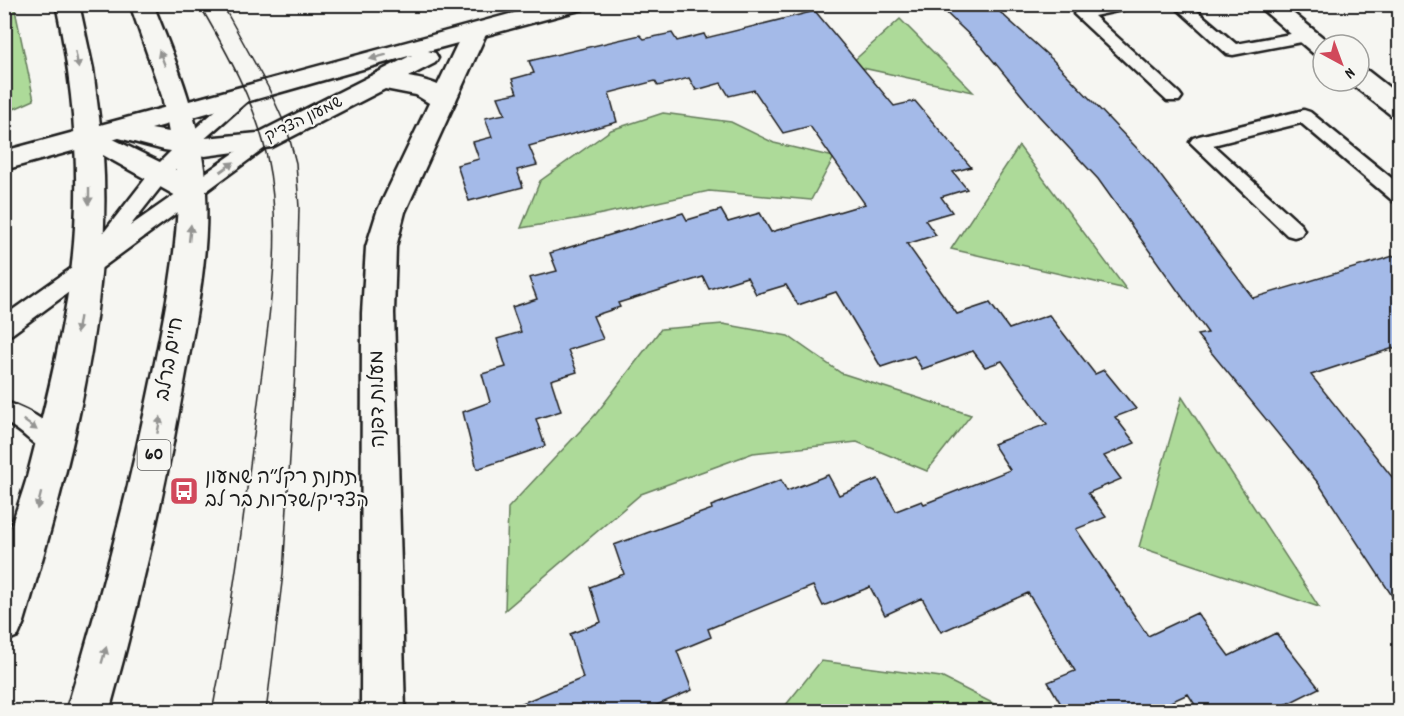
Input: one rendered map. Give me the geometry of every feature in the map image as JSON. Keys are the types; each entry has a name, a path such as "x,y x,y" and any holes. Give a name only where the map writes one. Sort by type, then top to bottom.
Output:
{"main road":[{"path":"4,622 29,540 53,444 75,343 87,268 87,126 67,4"},
{"name":"חיים ברלב","path":"87,711 131,555 150,472 191,228 192,192 179,112 169,75 141,4"},
{"name":"שמעון הצדיק","path":"4,161 87,126 119,129 186,146 221,146 262,141 476,32 527,10 574,4"},
{"path":"1267,4 1311,39"},
{"name":"שמעון הצדיק","path":"119,129 476,32"},
{"name":"מעלות דפנה","path":"383,711 378,313 381,247 391,212 476,32"},
{"path":"383,81 423,88 443,100"},
{"path":"1371,86 1400,108"},
{"path":"87,126 192,192"}],"lane":[{"path":"1130,4 1083,14 1173,97"},
{"path":"1179,4 1233,50 1311,42"},
{"path":"87,268 160,174 186,146 246,93"},
{"path":"1294,230 1199,142 1304,117 1400,196"},
{"path":"4,328 262,141"},
{"path":"4,411 22,419 53,444"}],"green space":[{"path":"4,5 14,5 34,100 14,109 5,93"},
{"path":"900,19 973,92 849,65"},
{"path":"663,113 731,122 774,143 834,157 811,200 709,191 588,217 521,228 540,181 611,130"},
{"path":"1019,146 1126,289 951,249"},
{"path":"723,324 788,336 841,373 971,415 927,471 857,442 753,453 641,494 505,610 508,508 596,414 661,329"},
{"path":"1182,397 1319,607 1139,547"},
{"path":"821,661 941,677 1008,711 781,711"}],"building":[{"path":"937,4 991,4 1052,59 1151,163 1253,298 1400,254 1400,346 1311,375 1400,487 1400,608 1319,484 1197,335 1208,333 1098,179 1039,116 981,46"},
{"path":"815,11 894,106 915,101 971,167 953,172 967,189 941,197 952,212 925,220 936,235 907,244 957,314 990,303 1009,329 1049,315 1095,374 1104,370 1136,409 1115,417 1135,443 1104,456 1121,479 1088,493 1106,517 1076,529 1148,636 1197,613 1229,656 1276,633 1319,688 1273,711 1199,711 1188,694 1151,711 1065,711 1048,682 1075,671 1028,593 941,632 922,598 885,615 870,587 823,606 813,586 708,629 711,637 677,651 692,690 643,711 503,711 583,678 570,634 601,622 590,587 624,574 614,545 712,509 711,506 781,480 787,491 828,475 839,495 878,479 896,511 922,501 924,504 1010,470 993,444 1047,424 1002,361 985,367 973,351 922,369 914,356 881,367 836,292 798,305 786,285 756,294 747,277 709,289 703,277 618,303 620,307 593,316 603,339 568,350 577,372 551,380 561,411 536,419 545,446 477,469 463,412 490,402 482,374 506,367 497,339 521,332 512,307 537,299 529,278 557,271 550,253 683,213 687,220 721,210 728,222 760,213 771,232 865,204 810,126 783,133 754,90 729,96 721,83 696,90 689,78 658,86 655,81 609,93 617,122 529,146 537,165 517,170 523,187 469,201 457,165 479,159 473,142 492,137 485,118 505,114 498,97 517,93 512,79 534,73 529,61 640,35 644,39 672,33 677,41 704,34 706,38"}],"tram line":[{"path":"199,4 230,59 248,97 262,137 272,189 274,220 272,284 265,348 237,562 212,712"},
{"path":"222,4 268,87 287,129 296,163 299,208 295,374 283,574 266,712"}],"place":[{"name":"תחנת רקל״ה שמעון הצדיק/שדרות בר לב","path":"184,491"}]}
